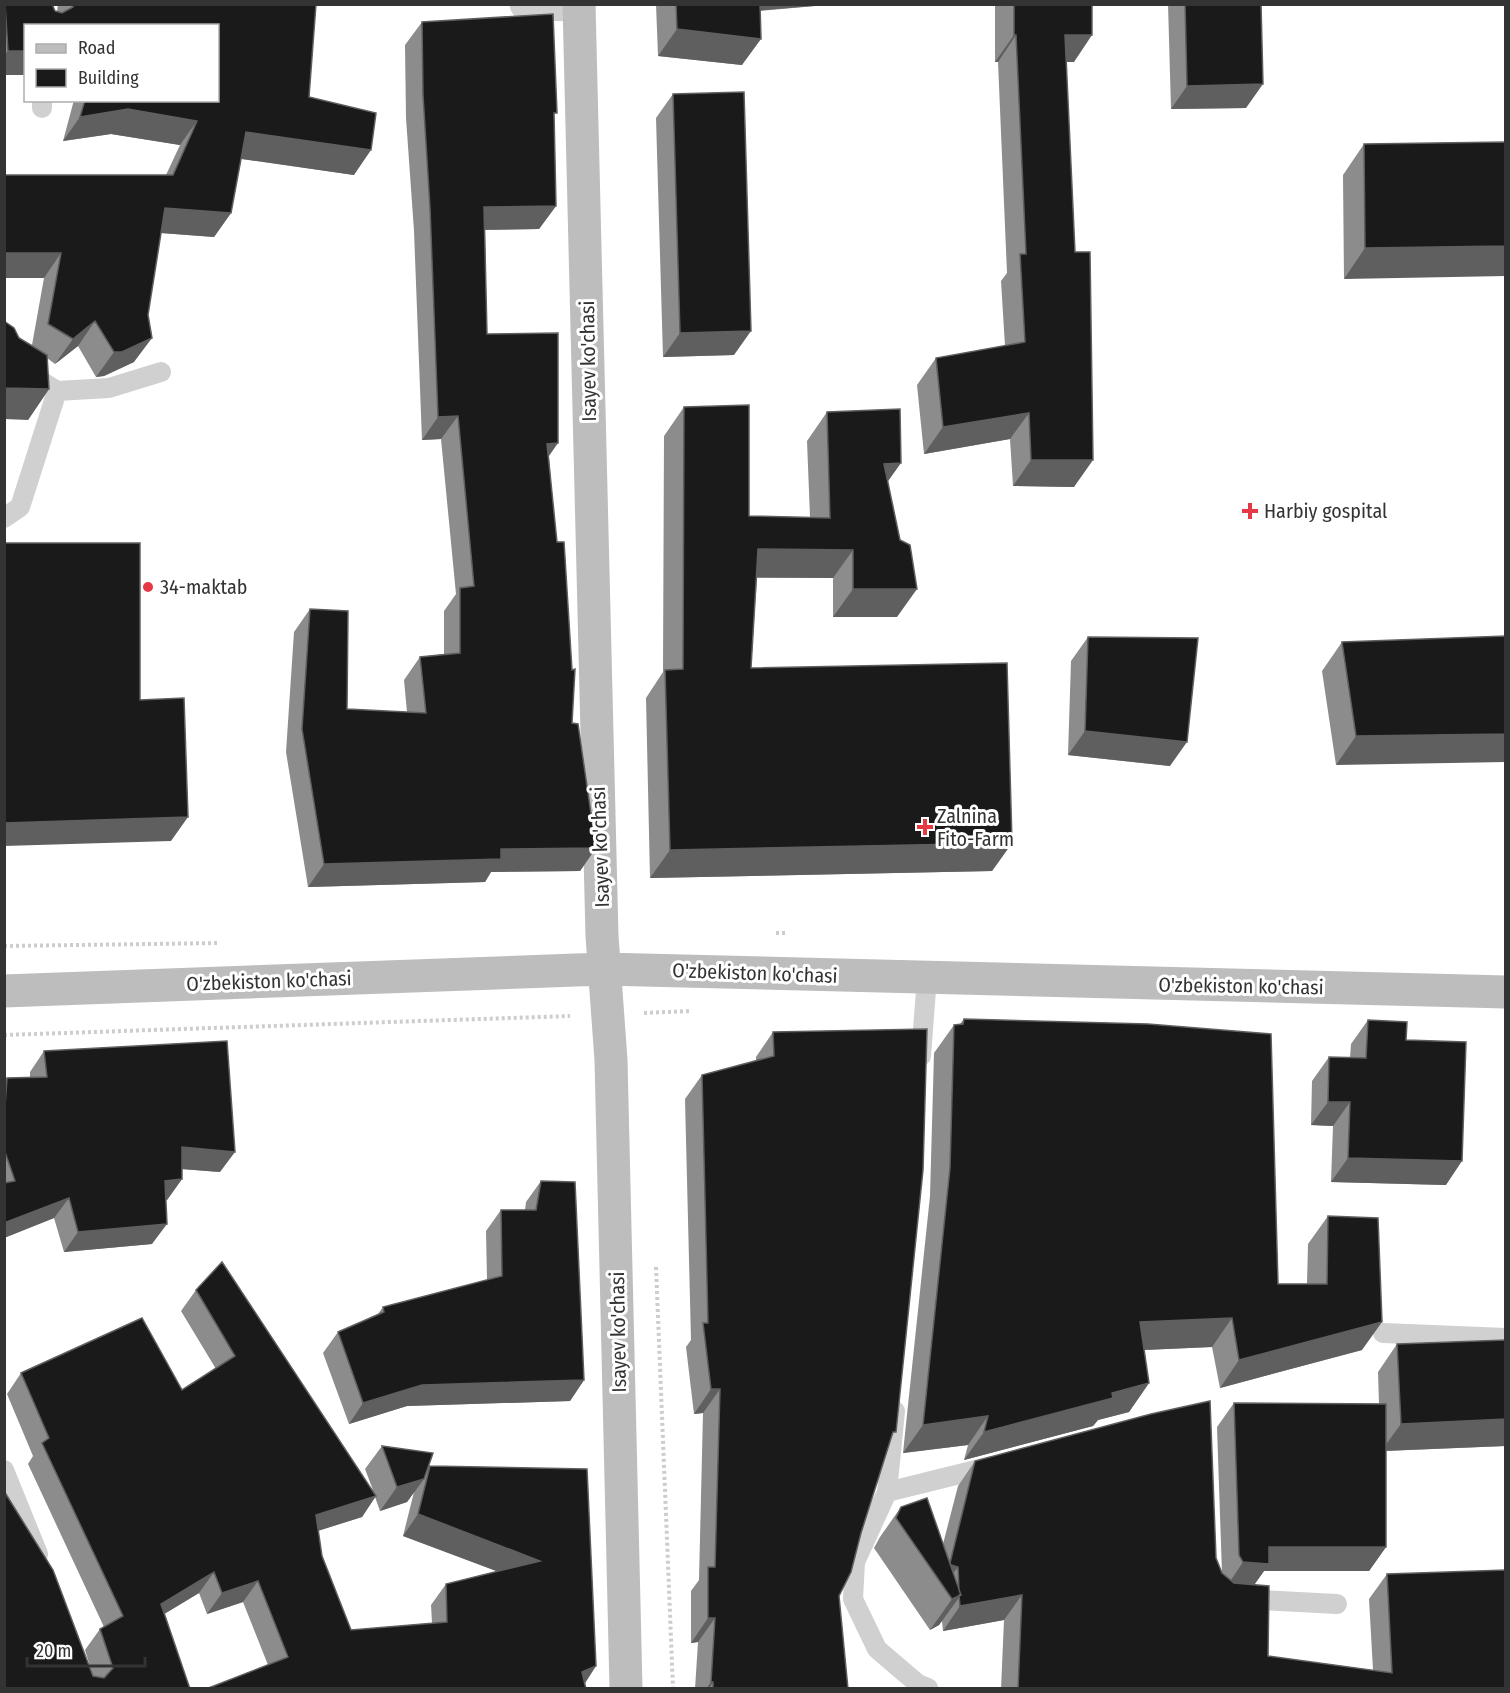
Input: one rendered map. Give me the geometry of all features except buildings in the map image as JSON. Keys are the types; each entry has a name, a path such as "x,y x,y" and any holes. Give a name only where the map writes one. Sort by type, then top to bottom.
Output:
{"main road":[{"name":"Isayev ko'chasi","path":"579,5 603,969 609,1015 626,1689"},
{"name":"O'zbekiston ko'chasi","path":"4,991 603,969 1506,992"}],"street":[{"path":"526,4 579,5"}],"lane":[{"path":"4,358 57,391 109,388 161,372"},
{"path":"4,518 20,507 57,391"},
{"path":"921,1076 927,977"},
{"path":"1383,1333 1506,1338"},
{"path":"897,1397 887,1492 855,1562 853,1599 877,1649 918,1684 928,1689"},
{"path":"887,1492 1011,1461"},
{"path":"4,1470 43,1568"},
{"path":"1223,1598 1337,1604"}],"path":[{"path":"643,970 645,1025"},
{"path":"4,1035 702,1011"},
{"path":"656,1263 673,1689"}],"place":[{"name":"Harbiy gospital","path":"1250,511"},
{"name":"34-maktab","path":"148,587"},
{"name":"Zalnina Fito-Farm","path":"925,827"}]}
